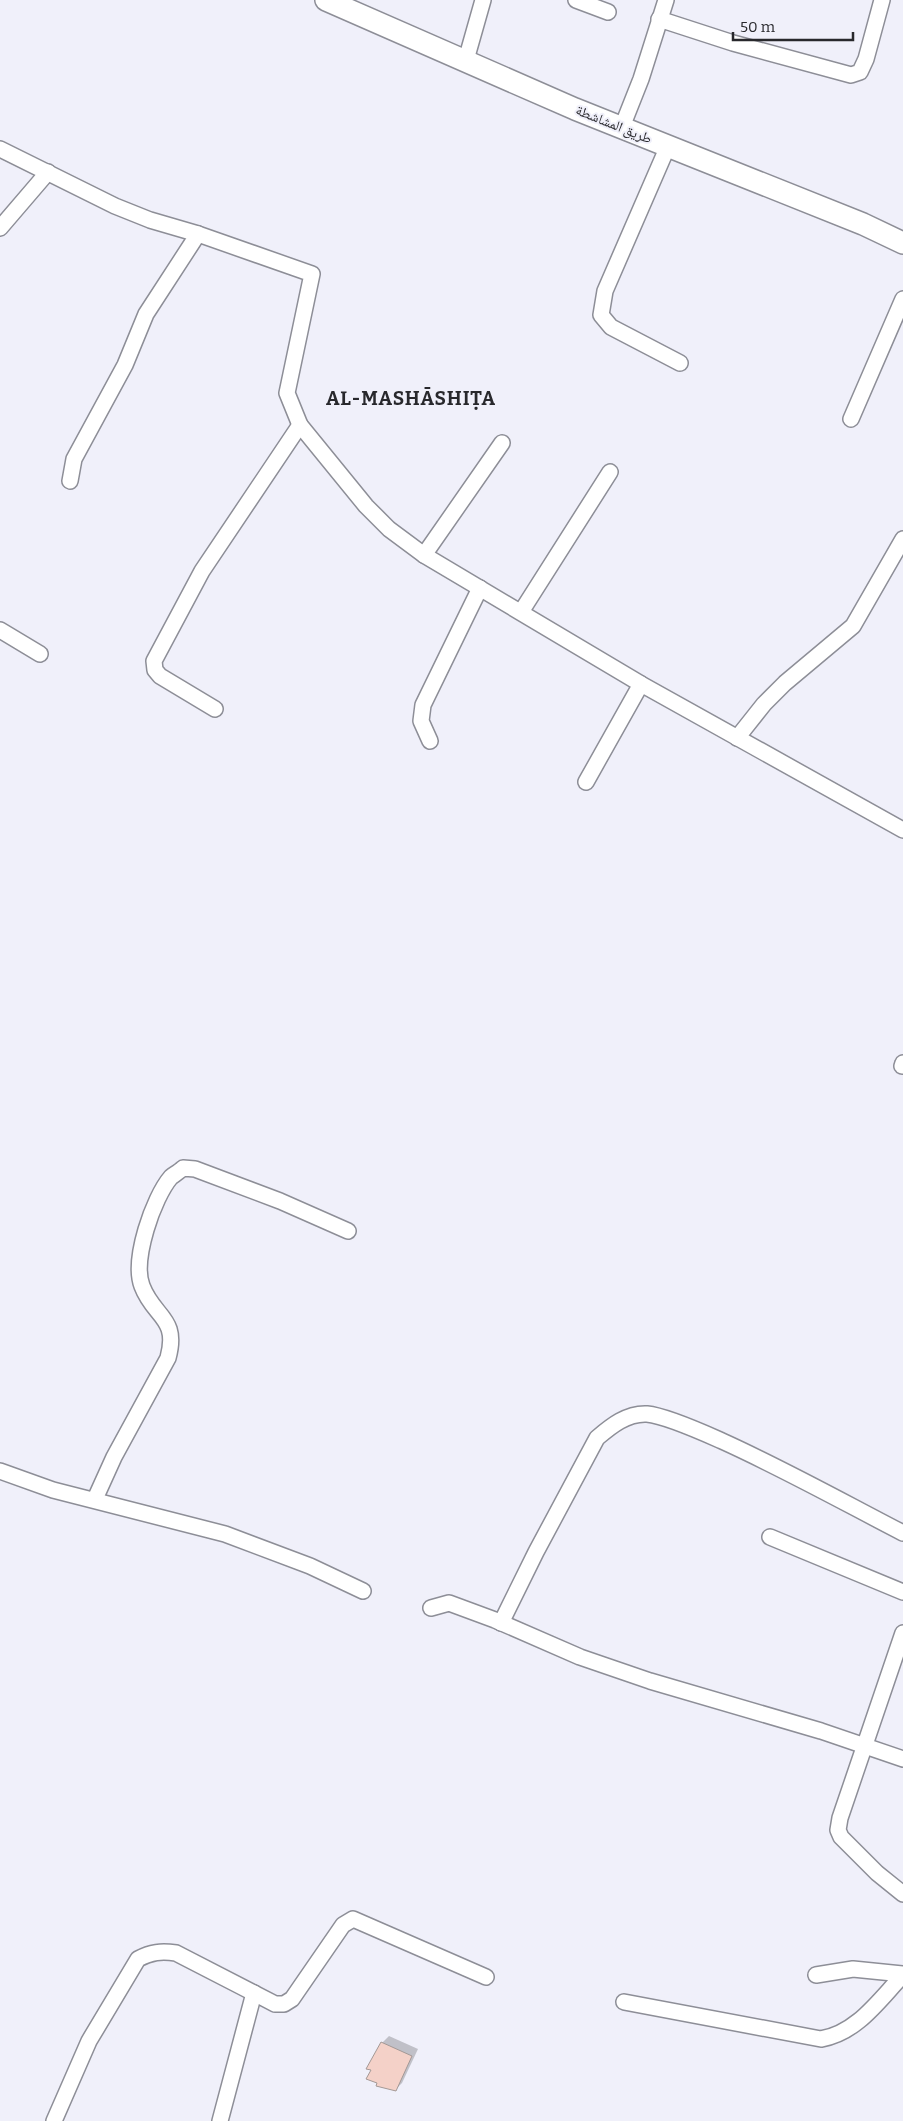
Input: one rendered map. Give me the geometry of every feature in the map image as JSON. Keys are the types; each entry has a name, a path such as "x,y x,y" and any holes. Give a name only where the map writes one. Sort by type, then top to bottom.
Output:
{"main road":[{"name":"طريق المشاشطة","path":"326,0 622,128 863,224 903,244"}],"street":[{"path":"466,60 484,0"},
{"path":"576,0 608,12"},
{"path":"622,128 641,79 666,0"},
{"path":"659,19 733,43 850,76 860,72 866,59 882,0"},
{"path":"668,146 604,291 601,315 611,327 680,363"},
{"path":"0,149 124,210 312,274 287,393 300,426 366,506 389,530 424,555 641,684 903,830"},
{"path":"0,228 48,172"},
{"path":"70,481 74,459 125,365 146,314 198,234"},
{"path":"852,419 903,299"},
{"path":"215,709 160,676 155,670 154,662 202,571 300,426"},
{"path":"424,555 502,443"},
{"path":"521,612 610,472"},
{"path":"738,738 764,704 784,683 853,626 903,539"},
{"path":"430,741 421,721 423,705 480,588"},
{"path":"0,630 40,654"},
{"path":"586,782 641,684"},
{"path":"95,1499 114,1457 168,1358 171,1347 171,1334 166,1322 141,1286 139,1263 150,1219 171,1178 183,1168 195,1169 280,1201 348,1231"},
{"path":"502,1623 536,1552 597,1438 609,1427 630,1416 648,1414 699,1431 777,1466 903,1534"},
{"path":"0,1471 52,1490 95,1499 225,1534 310,1566 363,1591"},
{"path":"770,1536 903,1592"},
{"path":"430,1608 449,1603 502,1623 580,1657 641,1678 863,1745 903,1759"},
{"path":"903,1633 863,1745 838,1830 840,1837 877,1874 903,1894"},
{"path":"54,2121 89,2041 138,1959 148,1954 160,1951 176,1953 276,2004 284,2004 292,1999 343,1925 353,1919 486,1977"},
{"path":"816,1975 853,1969 903,1975"},
{"path":"624,2002 821,2039 837,2037 854,2026 903,1975"},
{"path":"220,2121 254,1993"}],"building":[{"path":"381,2042 412,2056 396,2091 376,2086 377,2083 366,2079 371,2070 366,2069"}],"district":[{"name":"AL-MASHĀSHIṬA","path":"411,398"}]}
